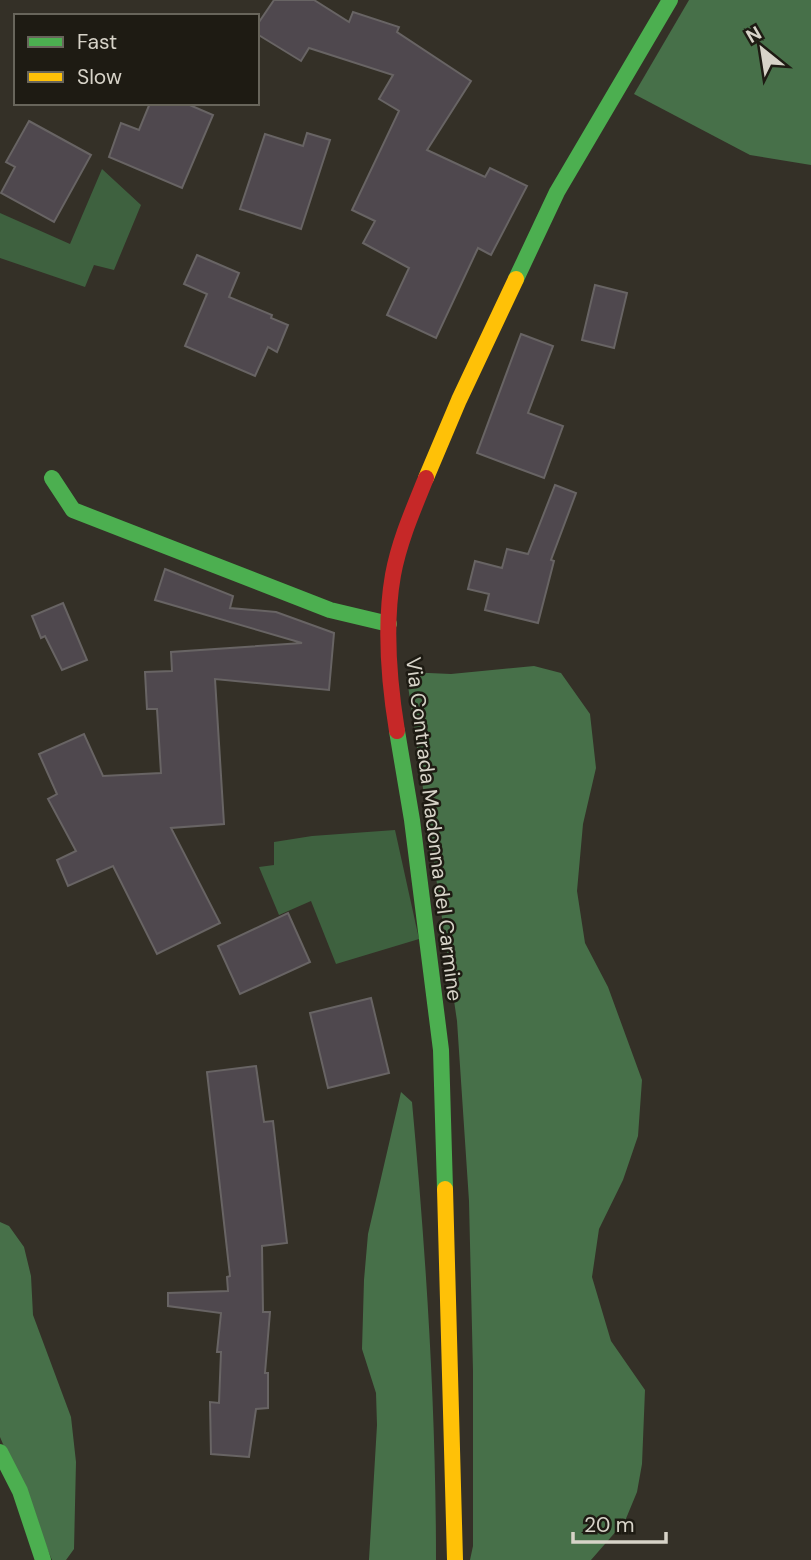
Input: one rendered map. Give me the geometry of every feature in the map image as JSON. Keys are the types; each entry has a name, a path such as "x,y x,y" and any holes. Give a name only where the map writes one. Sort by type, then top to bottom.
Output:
{"street":[{"name":"Via Contrada Madonna del Carmine","path":"455,1560 441,1050 426,922 392,698 389,624 393,576 407,524 459,400 557,192 670,0"},
{"path":"52,478 73,510 330,610 389,624"},
{"path":"0,1452 9,1466 30,1515 43,1560"}],"green space":[{"path":"689,0 811,0 811,165 750,155 634,94"},
{"path":"102,169 141,205 114,270 94,265 85,287 0,258 0,213 70,244"},
{"path":"534,666 561,673 590,714 596,768 583,824 577,891 585,943 608,987 642,1080 638,1136 623,1180 599,1229 592,1277 611,1341 645,1390 642,1464 637,1492 625,1521 591,1560 470,1560 473,1546 473,1371 469,1201 457,1021 406,672 451,674"},
{"path":"395,830 419,939 336,964 311,901 279,915 259,867 274,865 274,842 312,836"},
{"path":"401,1092 412,1102 422,1216 432,1388 436,1560 369,1560 377,1425 376,1393 362,1349 364,1280 368,1234"},
{"path":"0,1222 9,1226 24,1247 31,1276 33,1315 71,1417 76,1462 74,1549 66,1560 52,1560 0,1437"}],"building":[{"path":"274,0 314,0 349,22 353,12 399,27 397,32 471,81 427,150 485,177 490,168 527,186 491,255 478,248 436,338 387,315 409,268 363,243 375,221 352,210 399,111 379,99 393,75 309,48 301,61 259,35 259,22"},
{"path":"149,105 190,105 213,115 182,188 109,157 121,123 139,130"},
{"path":"29,121 91,155 54,222 1,193 15,167 6,162"},
{"path":"307,133 330,140 301,229 240,209 265,134 303,146"},
{"path":"197,255 239,273 229,297 272,315 271,318 288,325 277,352 268,347 255,376 185,346 207,294 184,284"},
{"path":"595,285 627,293 614,348 582,340"},
{"path":"521,334 553,346 528,413 563,426 544,478 477,453"},
{"path":"555,485 576,493 551,560 554,561 538,623 485,610 489,594 468,589 475,561 502,568 507,549 528,554"},
{"path":"165,569 233,596 230,608 276,612 334,633 329,690 215,679 224,824 171,828 220,923 157,954 113,866 68,886 57,860 76,851 48,799 57,794 39,754 84,734 103,776 161,773 157,709 147,709 145,672 172,671 171,652 302,643 155,600"},
{"path":"63,603 87,660 62,670 45,636 41,638 32,616"},
{"path":"288,913 310,962 240,994 218,946"},
{"path":"371,998 389,1073 328,1088 310,1013"},
{"path":"256,1066 264,1122 273,1121 287,1243 262,1246 263,1312 270,1312 265,1373 268,1373 268,1408 256,1409 249,1457 211,1454 210,1402 219,1403 221,1352 217,1352 221,1313 168,1306 168,1293 228,1291 227,1277 230,1276 207,1072"}],"traffic: fast":[{"path":"516,279 557,192 670,0"},
{"path":"52,478 73,510 330,610 389,624"},
{"path":"397,731 412,820 441,1050 445,1189"},
{"path":"0,1452 20,1491 43,1560"}],"traffic: slow":[{"path":"426,478 516,279"},
{"path":"445,1189 455,1560"}],"traffic: jam":[{"path":"397,731 389,654 390,594 399,550 426,478"}]}
